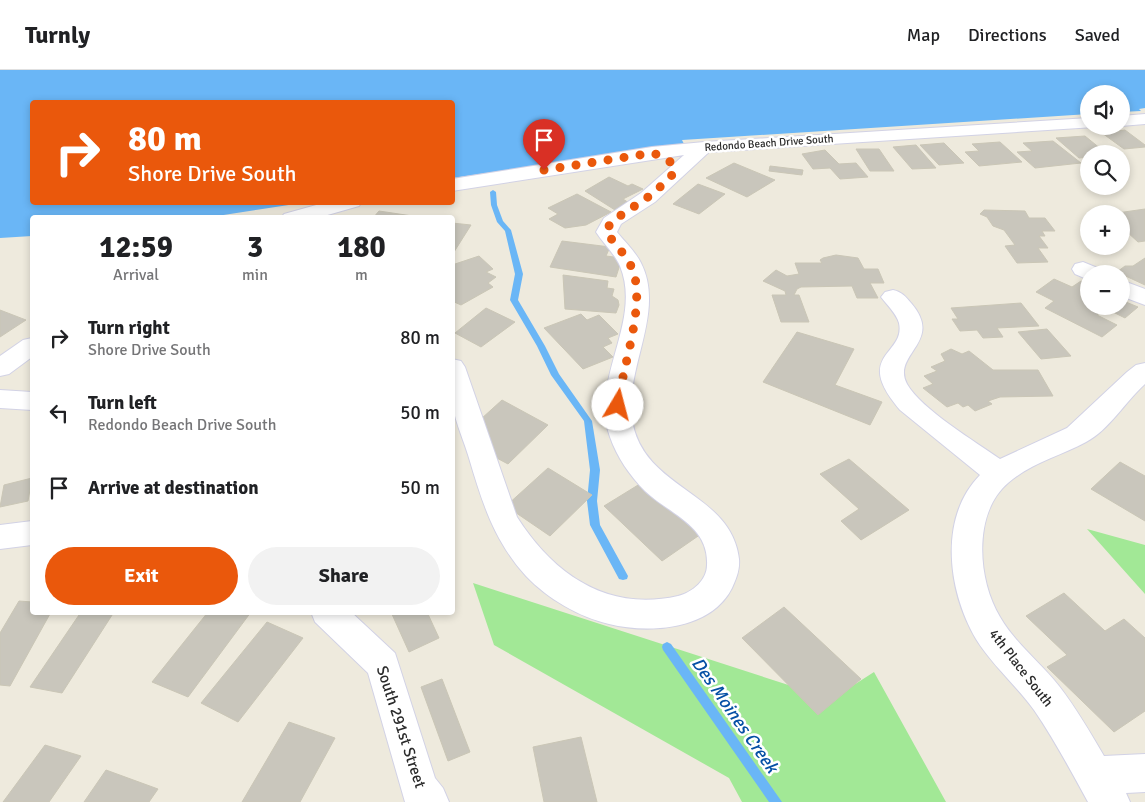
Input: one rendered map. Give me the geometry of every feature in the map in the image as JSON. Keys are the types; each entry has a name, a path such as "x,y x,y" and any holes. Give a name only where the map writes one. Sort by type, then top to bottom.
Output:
{"street":[{"path":"1130,121 1145,120"},
{"name":"Redondo Beach Drive South","path":"455,185 652,153 704,147 1080,124"},
{"path":"455,376 502,516 529,557 561,587 588,602 620,613 661,614 685,609 709,596 718,584 724,561 721,546 711,527 699,512 671,496 652,480 624,437 619,417 619,393 628,354 637,286 632,268 606,232 611,222 654,193 704,147"},
{"path":"652,153 669,160 673,164 674,173"},
{"path":"306,215 342,205"},
{"path":"1130,291 1145,298"},
{"path":"893,297 908,312 913,324 909,336 894,363 893,381 906,401 999,474"},
{"path":"0,368 30,347"},
{"name":"4th Place South","path":"1102,789 1047,699 988,627 968,573 966,532 972,512 982,492 999,474 1011,464 1078,436 1087,429 1122,390 1145,371"},
{"path":"0,399 30,401"},
{"path":"0,537 30,533"},
{"name":"South 291st Street","path":"330,615 383,664 419,789 429,802"},
{"path":"1102,789 1145,773"}],"green space":[{"path":"1087,529 1145,545 1145,594"},
{"path":"473,583 832,699 874,672 946,802 742,802 729,778 494,645"}],"water":[{"path":"0,70 1145,70 1145,108 1139,109 1141,111 1130,112 1130,85 1080,85 1080,115 682,140 684,144 455,178 455,100 30,100 30,205 289,205 224,215 30,215 30,236 0,238"}],"building":[{"path":"1130,134 1145,147 1130,148 1130,145 1118,145 1105,135"},
{"path":"1085,136 1096,145 1080,145 1079,158 1056,138"},
{"path":"1053,141 1080,163 1035,168 1017,152 1032,151 1023,143"},
{"path":"1000,142 1022,162 979,166 965,152 979,151 972,144"},
{"path":"944,143 964,163 939,165 920,145"},
{"path":"916,145 936,168 912,169 893,147"},
{"path":"856,149 879,149 894,171 870,171"},
{"path":"825,150 839,164 856,163 868,177 840,179 830,168 813,169 802,154"},
{"path":"734,163 775,180 747,197 706,178"},
{"path":"770,166 803,170 802,175 769,171"},
{"path":"609,177 628,186 632,184 643,189 623,199 629,203 615,210 585,191"},
{"path":"698,184 725,194 699,214 673,204"},
{"path":"577,194 611,212 586,225 565,228 549,219 558,214 548,208"},
{"path":"1145,209 1145,241 1138,242 1130,235 1130,211"},
{"path":"984,210 1025,211 1029,218 1045,218 1055,231 1042,231 1045,236 1039,236 1048,248 1038,248 1048,262 1017,263 1005,246 1015,245 1004,230 993,226 987,217 980,214"},
{"path":"379,211 406,215 376,215"},
{"path":"455,223 471,225 455,250"},
{"path":"562,241 610,247 606,256 622,258 616,277 550,267"},
{"path":"836,255 858,258 864,269 878,269 884,283 870,283 878,298 857,298 852,286 801,287 797,289 794,295 799,295 809,322 781,322 772,295 786,295 785,291 763,281 776,270 787,276 799,274 795,263 822,263 820,260 823,258"},
{"path":"479,256 493,269 486,272 496,277 488,283 493,287 461,305 455,302 455,264"},
{"path":"1145,258 1145,285 1130,278 1130,266"},
{"path":"563,275 608,281 607,288 614,289 612,296 618,300 619,305 616,313 565,309"},
{"path":"1054,279 1072,287 1080,282 1080,315 1097,315 1117,325 1102,337 1045,308 1054,301 1036,292"},
{"path":"1021,303 1039,326 997,328 1003,337 983,338 977,330 960,331 952,319 958,319 951,308"},
{"path":"1130,304 1138,307 1130,314"},
{"path":"486,308 515,322 481,347 455,333"},
{"path":"0,310 26,320 0,337"},
{"path":"581,314 587,320 599,315 618,334 608,338 612,343 603,347 613,357 583,369 544,328"},
{"path":"1047,329 1071,356 1041,359 1018,332"},
{"path":"797,332 854,349 835,385 882,402 870,425 763,382"},
{"path":"951,349 962,354 969,351 993,370 1038,370 1053,396 1000,397 988,401 992,404 975,411 968,405 963,407 958,403 947,407 923,388 933,384 924,376 937,371 931,367 945,361 941,354"},
{"path":"502,400 548,425 508,464 493,456 481,419"},
{"path":"849,459 909,510 861,540 841,521 859,509 820,474"},
{"path":"1120,462 1145,476 1145,521 1091,489"},
{"path":"548,468 592,495 550,536 506,506"},
{"path":"30,478 28,501 0,507 4,485"},
{"path":"643,482 701,534 662,561 604,506"},
{"path":"1064,593 1105,631 1124,619 1145,638 1145,711 1114,732 1047,667 1067,655 1026,616"},
{"path":"19,601 30,602 30,615 49,615 10,686 0,685 0,633"},
{"path":"784,607 861,679 818,715 742,638"},
{"path":"79,615 112,615 62,693 30,687"},
{"path":"206,615 249,615 188,697 152,682"},
{"path":"392,615 428,615 439,638 409,652"},
{"path":"267,622 303,638 238,722 201,703"},
{"path":"442,679 470,752 448,761 421,687"},
{"path":"289,722 335,738 300,802 242,802"},
{"path":"581,737 597,802 544,802 533,747"},
{"path":"45,745 81,756 49,802 3,802"},
{"path":"106,770 158,789 149,802 84,802"}],"waterway":[{"name":"Des Moines Creek","path":"493,192 494,205 500,222 508,230 519,274 514,300 541,346 555,375 588,421 595,470 592,501 595,525 623,576"},
{"name":"Des Moines Creek","path":"667,647 776,802"}],"route":[{"path":"544,170 652,153 662,156 673,164 674,173 654,193 611,222 606,228 606,232 627,258 637,286 636,305 618,405"}]}
